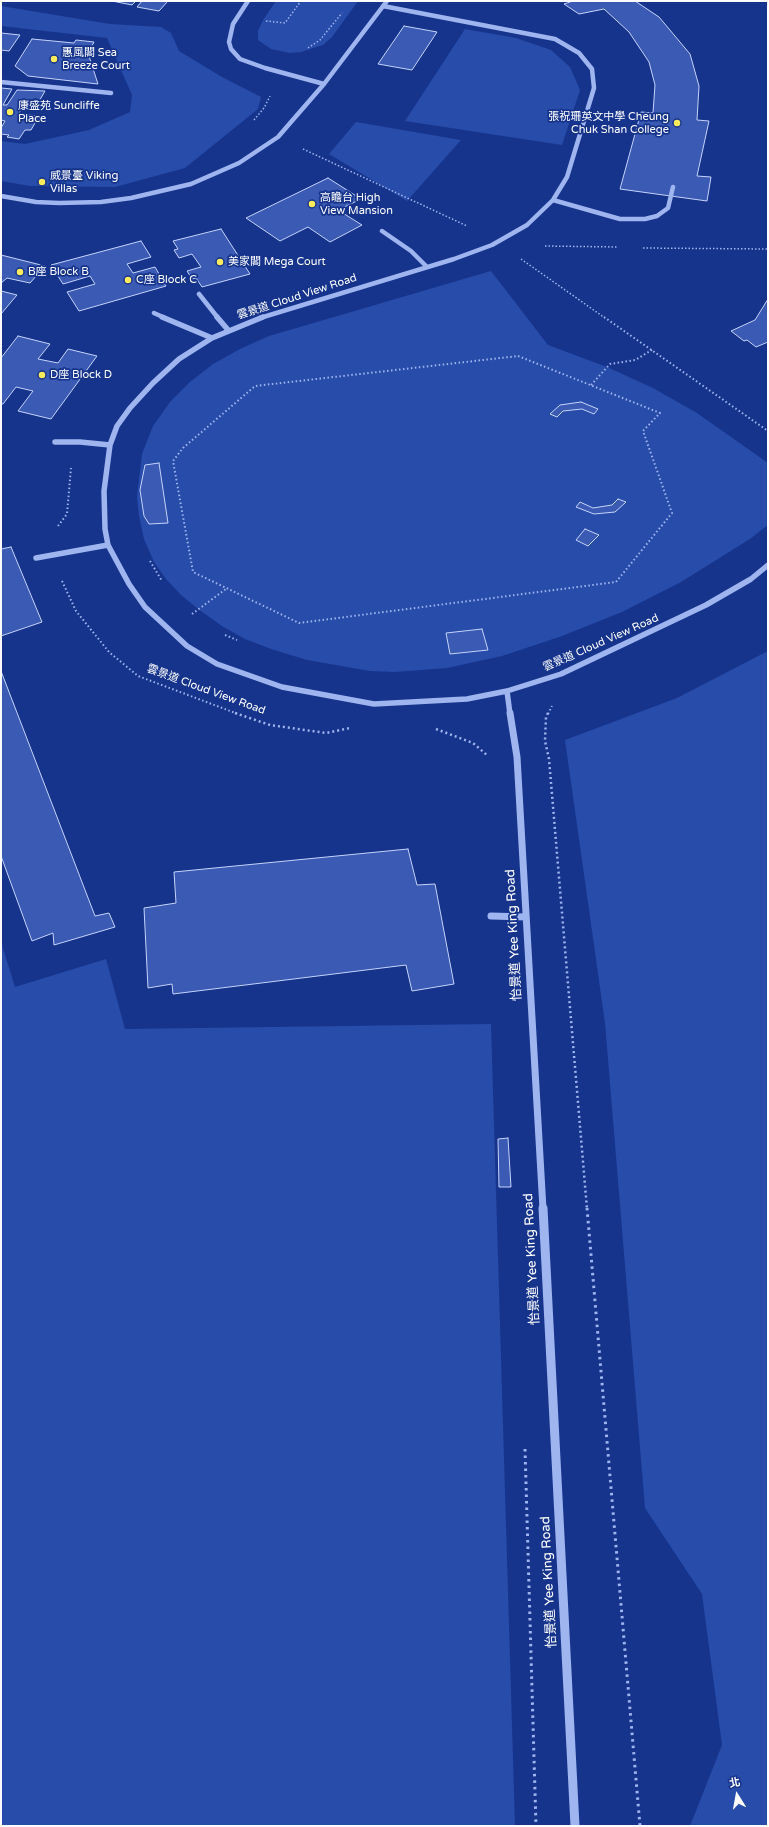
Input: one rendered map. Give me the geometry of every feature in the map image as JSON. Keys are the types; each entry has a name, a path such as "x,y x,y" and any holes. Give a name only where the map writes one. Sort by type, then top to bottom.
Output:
{"street":[{"path":"248,1 232,24 229,42 230,49 240,59 265,68 324,84"},
{"path":"1,196 36,202 101,202 157,194 191,184 239,163 278,137 324,84 385,3"},
{"name":"雲景道 Cloud View Road","path":"385,3 555,39 579,53 592,69 594,88 567,178 553,200 527,225 492,245 427,267 259,318 212,338 179,359 153,383 130,408 110,444 104,491 105,529 108,545 129,584 145,606 187,646 217,664 282,687 374,704 467,699 507,691 561,674 706,605 751,579 768,566"},
{"path":"1,82 111,93"},
{"path":"553,200 620,219 645,219 657,216 668,208 672,187"},
{"path":"382,231 411,251 427,267"},
{"path":"199,294 229,331"},
{"path":"154,313 212,338"},
{"path":"55,442 110,444"},
{"path":"36,558 49,554 108,545"},
{"name":"怡景道 Yee King Road","path":"507,691 517,756 575,1826"},
{"path":"491,916 526,917"}],"path":[{"path":"263,20 285,23 301,1"},
{"path":"308,48 320,40 343,12"},
{"path":"249,124 264,108 270,98 270,94"},
{"path":"301,148 468,226"},
{"path":"518,257 768,432"},
{"path":"591,385 610,364 635,360 652,350"},
{"path":"518,356 660,413 643,431 672,514 616,582 299,623 226,589 193,572 173,461 183,448 255,386 518,356"},
{"path":"49,554 50,537 67,514 72,464 80,442"},
{"name":"雲景道 Cloud View Road","path":"49,554 76,611 109,652 138,676 212,705 270,725 326,733 352,728"},
{"path":"148,558 166,586"},
{"path":"192,614 226,589"},
{"path":"187,610 198,618"},
{"path":"220,633 239,641"},
{"path":"432,727 451,733 473,744 490,758"},
{"path":"549,759 640,1826"}],"shaded area":[{"path":"276,1 358,1 332,37 323,45 301,52 290,53 271,49 258,40 258,31 263,20"},
{"path":"1,6 110,24 161,27 171,33 179,51 222,77 261,97 258,109 185,168 115,187 30,186 1,181 1,141 25,144 89,130 130,112 132,95 107,38 1,26"},
{"path":"465,29 516,38 551,50 570,67 580,90 562,145 405,121"},
{"path":"356,122 461,140 407,201 329,154"},
{"path":"491,271 548,345 607,367 653,388 697,413 768,463 768,525 750,539 681,582 622,612 562,636 502,656 447,668 395,672 370,671 307,660 245,639 222,626 181,595 166,579 154,562 144,539 137,497 142,454 153,426 170,402 190,382 213,364 240,349 269,336"},
{"path":"768,651 768,1826 690,1826 722,1745 702,1594 645,1508 605,1023 565,740 677,698"},
{"path":"1,942 15,987 106,959 125,1029 491,1024 515,1826 1,1826"}],"building":[{"path":"112,1 136,1 132,5"},
{"path":"142,1 168,1 159,11 137,7"},
{"path":"573,1 635,1 659,17 690,54 699,86 697,120 709,121 697,176 711,177 707,201 620,189 641,112 653,113 655,85 649,62 629,32 604,9 579,14 564,4"},
{"path":"404,26 437,32 412,70 378,64"},
{"path":"1,33 20,35 9,51 1,50"},
{"name":"惠風閣 Sea Breeze Court","path":"32,39 74,43 76,40 94,42 88,53 98,84 28,76 15,66"},
{"name":"康盛苑 Suncliffe Place","path":"1,88 12,89 3,105 7,105 17,90 45,91 34,110 21,109 19,114 39,116 31,130 25,130 19,139 7,137 9,135 1,134 1,128 5,121 1,120"},
{"name":"高瞻台 High View Mansion","path":"328,178 361,199 338,210 362,225 330,242 308,227 280,241 246,218"},
{"name":"美家閣 Mega Court","path":"221,229 250,274 202,287 196,278 192,279 187,271 201,267 192,254 179,258 174,250 178,249 173,241"},
{"name":"C座 Block C","path":"141,241 151,257 127,264 133,273 155,267 166,286 79,311 67,292 95,284 90,276 63,284 51,265"},
{"name":"B座 Block B","path":"1,255 45,266 30,283 7,278 1,283"},
{"name":"B座 Block B","path":"1,291 17,295 1,314"},
{"path":"768,299 768,342 756,347 747,340 744,341 731,331 755,320"},
{"name":"D座 Block D","path":"18,336 50,344 38,359 58,363 68,349 97,356 51,419 18,411 33,391 16,387 3,404 1,404 1,358"},
{"path":"581,402 598,409 594,414 582,409 563,411 557,417 550,414 560,405"},
{"path":"159,463 168,523 149,524 144,516 140,490 145,465"},
{"path":"618,499 626,502 615,512 594,514 576,507 580,502 593,508 612,505"},
{"path":"585,529 599,535 588,546 576,540"},
{"path":"11,547 42,622 1,636 1,549"},
{"path":"482,629 488,650 450,654 446,633"},
{"path":"1,671 95,916 109,913 115,927 54,945 53,933 32,941 1,856"},
{"path":"408,849 417,885 435,884 454,984 412,991 406,965 173,994 172,984 148,988 144,908 176,903 174,872"},
{"path":"508,1138 511,1187 499,1187 498,1139"}],"place":[{"name":"惠風閣 Sea Breeze Court","path":"54,59"},
{"name":"康盛苑 Suncliffe Place","path":"10,112"},
{"name":"張祝珊英文中學 Cheung Chuk Shan College","path":"677,123"},
{"name":"威景臺 Viking Villas","path":"42,182"},
{"name":"高瞻台 High View Mansion","path":"312,204"},
{"name":"美家閣 Mega Court","path":"220,262"},
{"name":"B座 Block B","path":"20,272"},
{"name":"C座 Block C","path":"128,280"},
{"name":"D座 Block D","path":"42,375"}]}
